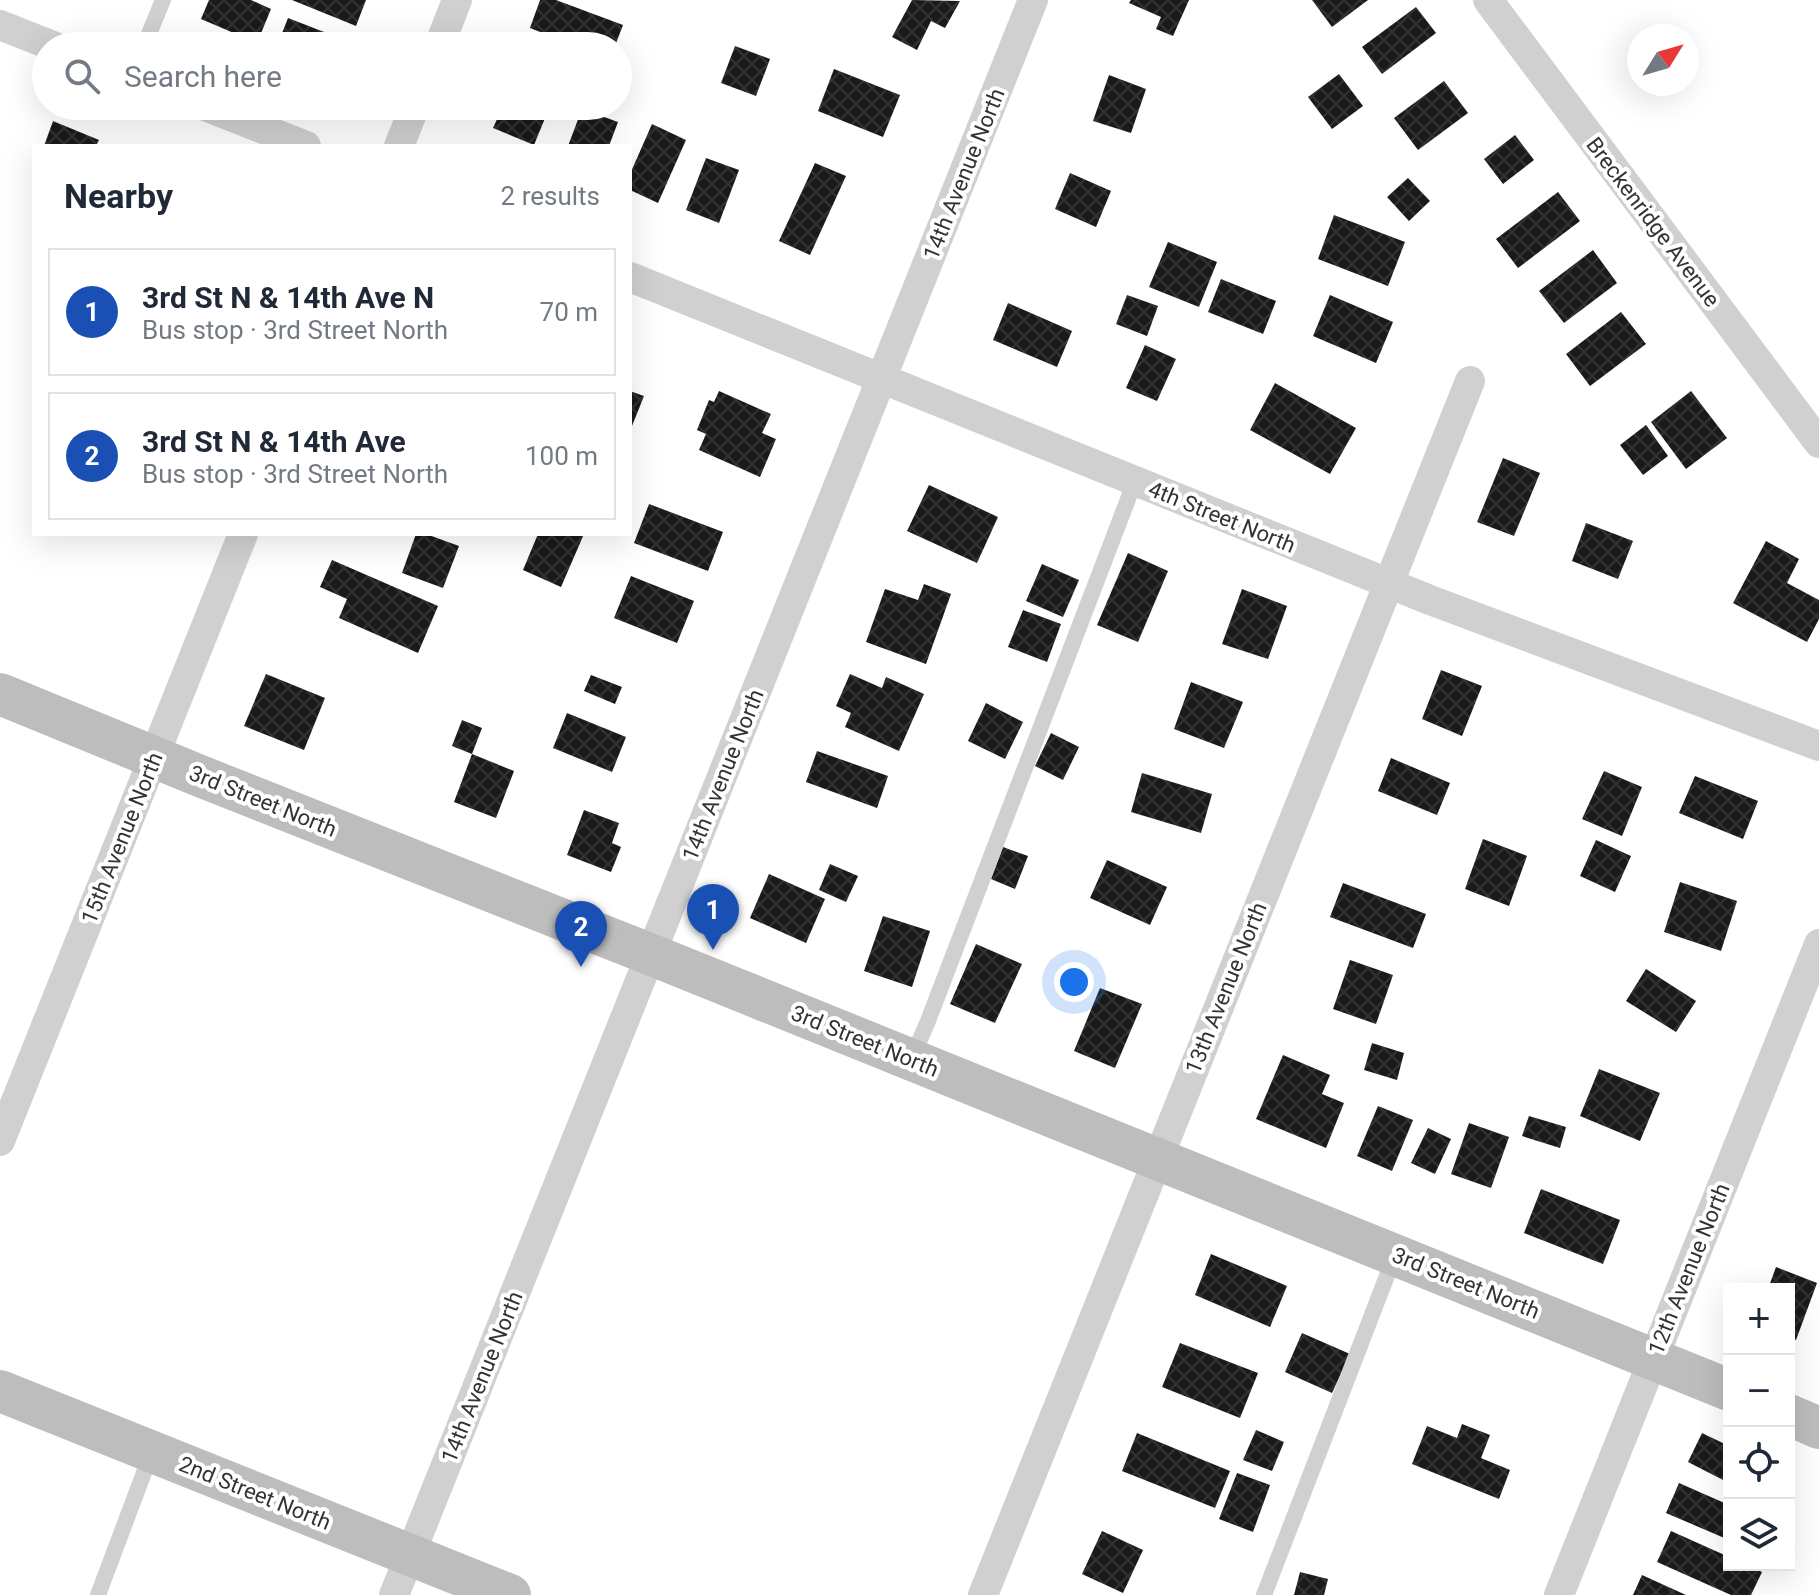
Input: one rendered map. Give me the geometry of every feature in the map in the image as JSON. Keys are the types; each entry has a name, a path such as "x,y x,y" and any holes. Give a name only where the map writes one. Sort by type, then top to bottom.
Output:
{"street":[{"path":"444,32 457,0"},
{"name":"14th Avenue North","path":"394,1595 1033,0"},
{"name":"Breckenridge Avenue","path":"1488,0 1819,443"},
{"path":"0,25 32,38"},
{"path":"240,120 301,144"},
{"path":"400,144 409,120"},
{"name":"4th Street North","path":"632,278 1389,584 1819,746"},
{"name":"13th Avenue North","path":"983,1595 1470,381"},
{"name":"15th Avenue North","path":"3,1125 242,536"},
{"name":"3rd Street North","path":"0,694 1723,1387"},
{"name":"12th Avenue North","path":"1559,1595 1819,944"},
{"name":"2nd Street North","path":"0,1391 510,1595"},
{"path":"1795,1418 1819,1428"}],"lane":[{"path":"150,32 163,0"},
{"path":"911,1060 1135,481"},
{"path":"1264,1595 1395,1254"},
{"path":"98,1595 151,1452"}],"building":[{"path":"209,0 251,0 271,9 262,32 231,32 201,19"},
{"path":"292,0 366,0 356,26"},
{"path":"540,0 556,0 623,25 620,32 540,32 530,28"},
{"path":"912,0 960,1 945,28 931,21 917,50 892,37"},
{"path":"1131,0 1189,0 1173,36 1156,29 1161,17 1129,3"},
{"path":"1312,0 1368,0 1332,27"},
{"path":"1416,7 1436,33 1382,74 1362,47"},
{"path":"288,18 324,32 282,32"},
{"path":"735,46 770,59 756,96 721,83"},
{"path":"834,69 900,95 883,137 818,111"},
{"path":"1339,74 1363,106 1332,129 1308,97"},
{"path":"1109,75 1146,89 1131,133 1093,121"},
{"path":"1444,81 1468,113 1418,150 1394,118"},
{"path":"497,120 544,120 534,144 493,128"},
{"path":"578,120 618,122 610,144 569,144"},
{"path":"53,121 99,140 97,144 45,144"},
{"path":"652,124 686,140 658,203 632,191 632,169"},
{"path":"1515,135 1534,160 1503,184 1484,159"},
{"path":"706,158 739,170 719,223 686,210"},
{"path":"815,163 846,176 810,255 779,241"},
{"path":"1070,173 1111,191 1096,227 1055,209"},
{"path":"1408,178 1430,201 1409,221 1387,197"},
{"path":"1558,192 1580,221 1518,268 1496,239"},
{"path":"1334,215 1405,242 1388,286 1318,259"},
{"path":"1168,242 1217,262 1199,307 1149,287"},
{"path":"1593,250 1617,283 1564,323 1539,291"},
{"path":"1221,279 1276,301 1263,334 1208,312"},
{"path":"1127,295 1158,306 1147,336 1116,324"},
{"path":"1330,295 1393,322 1376,363 1313,336"},
{"path":"1008,303 1072,331 1057,367 993,340"},
{"path":"1621,312 1646,344 1590,386 1566,354"},
{"path":"1145,345 1176,359 1157,401 1126,388"},
{"path":"1275,383 1356,428 1330,474 1250,430"},
{"path":"719,391 771,414 762,433 776,439 760,477 699,450 706,434 697,430 709,400 714,402"},
{"path":"1691,391 1727,438 1686,469 1651,422"},
{"path":"632,392 644,396 632,426"},
{"path":"1646,425 1668,456 1643,475 1620,445"},
{"path":"1503,458 1540,473 1514,536 1477,522"},
{"path":"929,485 998,517 977,563 907,531"},
{"path":"649,504 723,532 708,571 634,543"},
{"path":"1586,523 1633,541 1618,579 1572,561"},
{"path":"415,536 432,536 459,546 443,588 402,573"},
{"path":"537,536 583,536 561,587 523,570"},
{"path":"1766,541 1799,559 1787,583 1819,600 1819,619 1807,642 1733,603"},
{"path":"1128,553 1168,571 1138,642 1097,625"},
{"path":"332,560 438,606 418,653 339,618 347,599 320,587"},
{"path":"1042,564 1079,580 1063,617 1026,601"},
{"path":"631,576 694,601 677,643 614,618"},
{"path":"924,584 951,594 926,664 866,642 885,589 918,600"},
{"path":"1242,589 1287,606 1268,659 1222,644"},
{"path":"1023,610 1061,624 1047,662 1008,647"},
{"path":"1441,670 1482,686 1462,736 1422,719"},
{"path":"266,674 325,698 304,750 244,726"},
{"path":"850,674 882,688 886,677 924,694 899,751 845,727 851,713 836,706"},
{"path":"591,675 622,687 615,704 584,691"},
{"path":"1191,682 1243,702 1224,748 1174,729"},
{"path":"986,703 1023,722 1005,759 968,741"},
{"path":"567,713 626,737 612,772 553,748"},
{"path":"462,720 482,728 472,754 452,746"},
{"path":"1051,733 1079,747 1063,780 1035,766"},
{"path":"817,751 888,776 877,808 806,782"},
{"path":"472,754 514,771 496,818 454,802"},
{"path":"1391,758 1450,783 1437,815 1378,791"},
{"path":"1604,771 1642,787 1622,836 1582,819"},
{"path":"1142,773 1212,794 1201,833 1131,812"},
{"path":"1695,776 1758,801 1743,839 1679,813"},
{"path":"584,810 619,823 612,843 621,847 611,872 567,855"},
{"path":"1483,839 1527,856 1509,906 1465,889"},
{"path":"1596,840 1631,856 1615,892 1580,876"},
{"path":"1003,847 1028,856 1015,889 991,879"},
{"path":"1107,860 1167,887 1150,925 1090,898"},
{"path":"830,864 858,876 846,902 819,890"},
{"path":"769,874 825,899 806,943 750,918"},
{"path":"1680,882 1737,901 1721,951 1664,932"},
{"path":"1343,883 1426,914 1413,948 1330,917"},
{"path":"883,916 930,931 912,987 864,971"},
{"path":"976,944 1022,964 995,1023 950,1004"},
{"path":"1350,960 1393,975 1376,1024 1333,1009"},
{"path":"1646,969 1696,1001 1676,1032 1626,1001"},
{"path":"1100,988 1142,1004 1115,1068 1074,1051"},
{"path":"1372,1043 1404,1053 1397,1080 1364,1070"},
{"path":"1283,1055 1330,1075 1322,1094 1344,1103 1326,1148 1256,1119"},
{"path":"1599,1069 1660,1093 1640,1141 1580,1116"},
{"path":"1378,1106 1413,1120 1392,1171 1357,1156"},
{"path":"1529,1116 1566,1127 1560,1148 1522,1136"},
{"path":"1469,1123 1509,1137 1491,1188 1451,1174"},
{"path":"1428,1128 1451,1139 1435,1174 1411,1163"},
{"path":"1541,1189 1620,1220 1603,1264 1524,1233"},
{"path":"1211,1254 1287,1286 1270,1327 1195,1295"},
{"path":"1776,1267 1817,1283 1796,1340 1795,1283 1770,1283"},
{"path":"1302,1333 1350,1354 1332,1393 1285,1372"},
{"path":"1180,1343 1258,1373 1240,1418 1162,1387"},
{"path":"1462,1424 1490,1435 1481,1458 1510,1470 1499,1499 1412,1464 1427,1426 1457,1438"},
{"path":"1256,1430 1284,1442 1272,1471 1243,1460"},
{"path":"1137,1433 1230,1471 1215,1508 1122,1471"},
{"path":"1702,1433 1723,1443 1723,1480 1688,1462"},
{"path":"1237,1473 1270,1485 1253,1532 1219,1519"},
{"path":"1679,1483 1723,1502 1723,1537 1666,1513"},
{"path":"1102,1531 1143,1550 1123,1593 1082,1574"},
{"path":"1671,1531 1723,1554 1723,1571 1762,1572 1751,1595 1731,1595 1657,1562"},
{"path":"1300,1572 1328,1579 1324,1595 1294,1595"},
{"path":"1642,1575 1686,1595 1633,1595"}],"place":[{"name":"3rd St N & 14th Ave N","path":"713,950"},
{"name":"3rd St N & 14th Ave","path":"581,967"}]}
